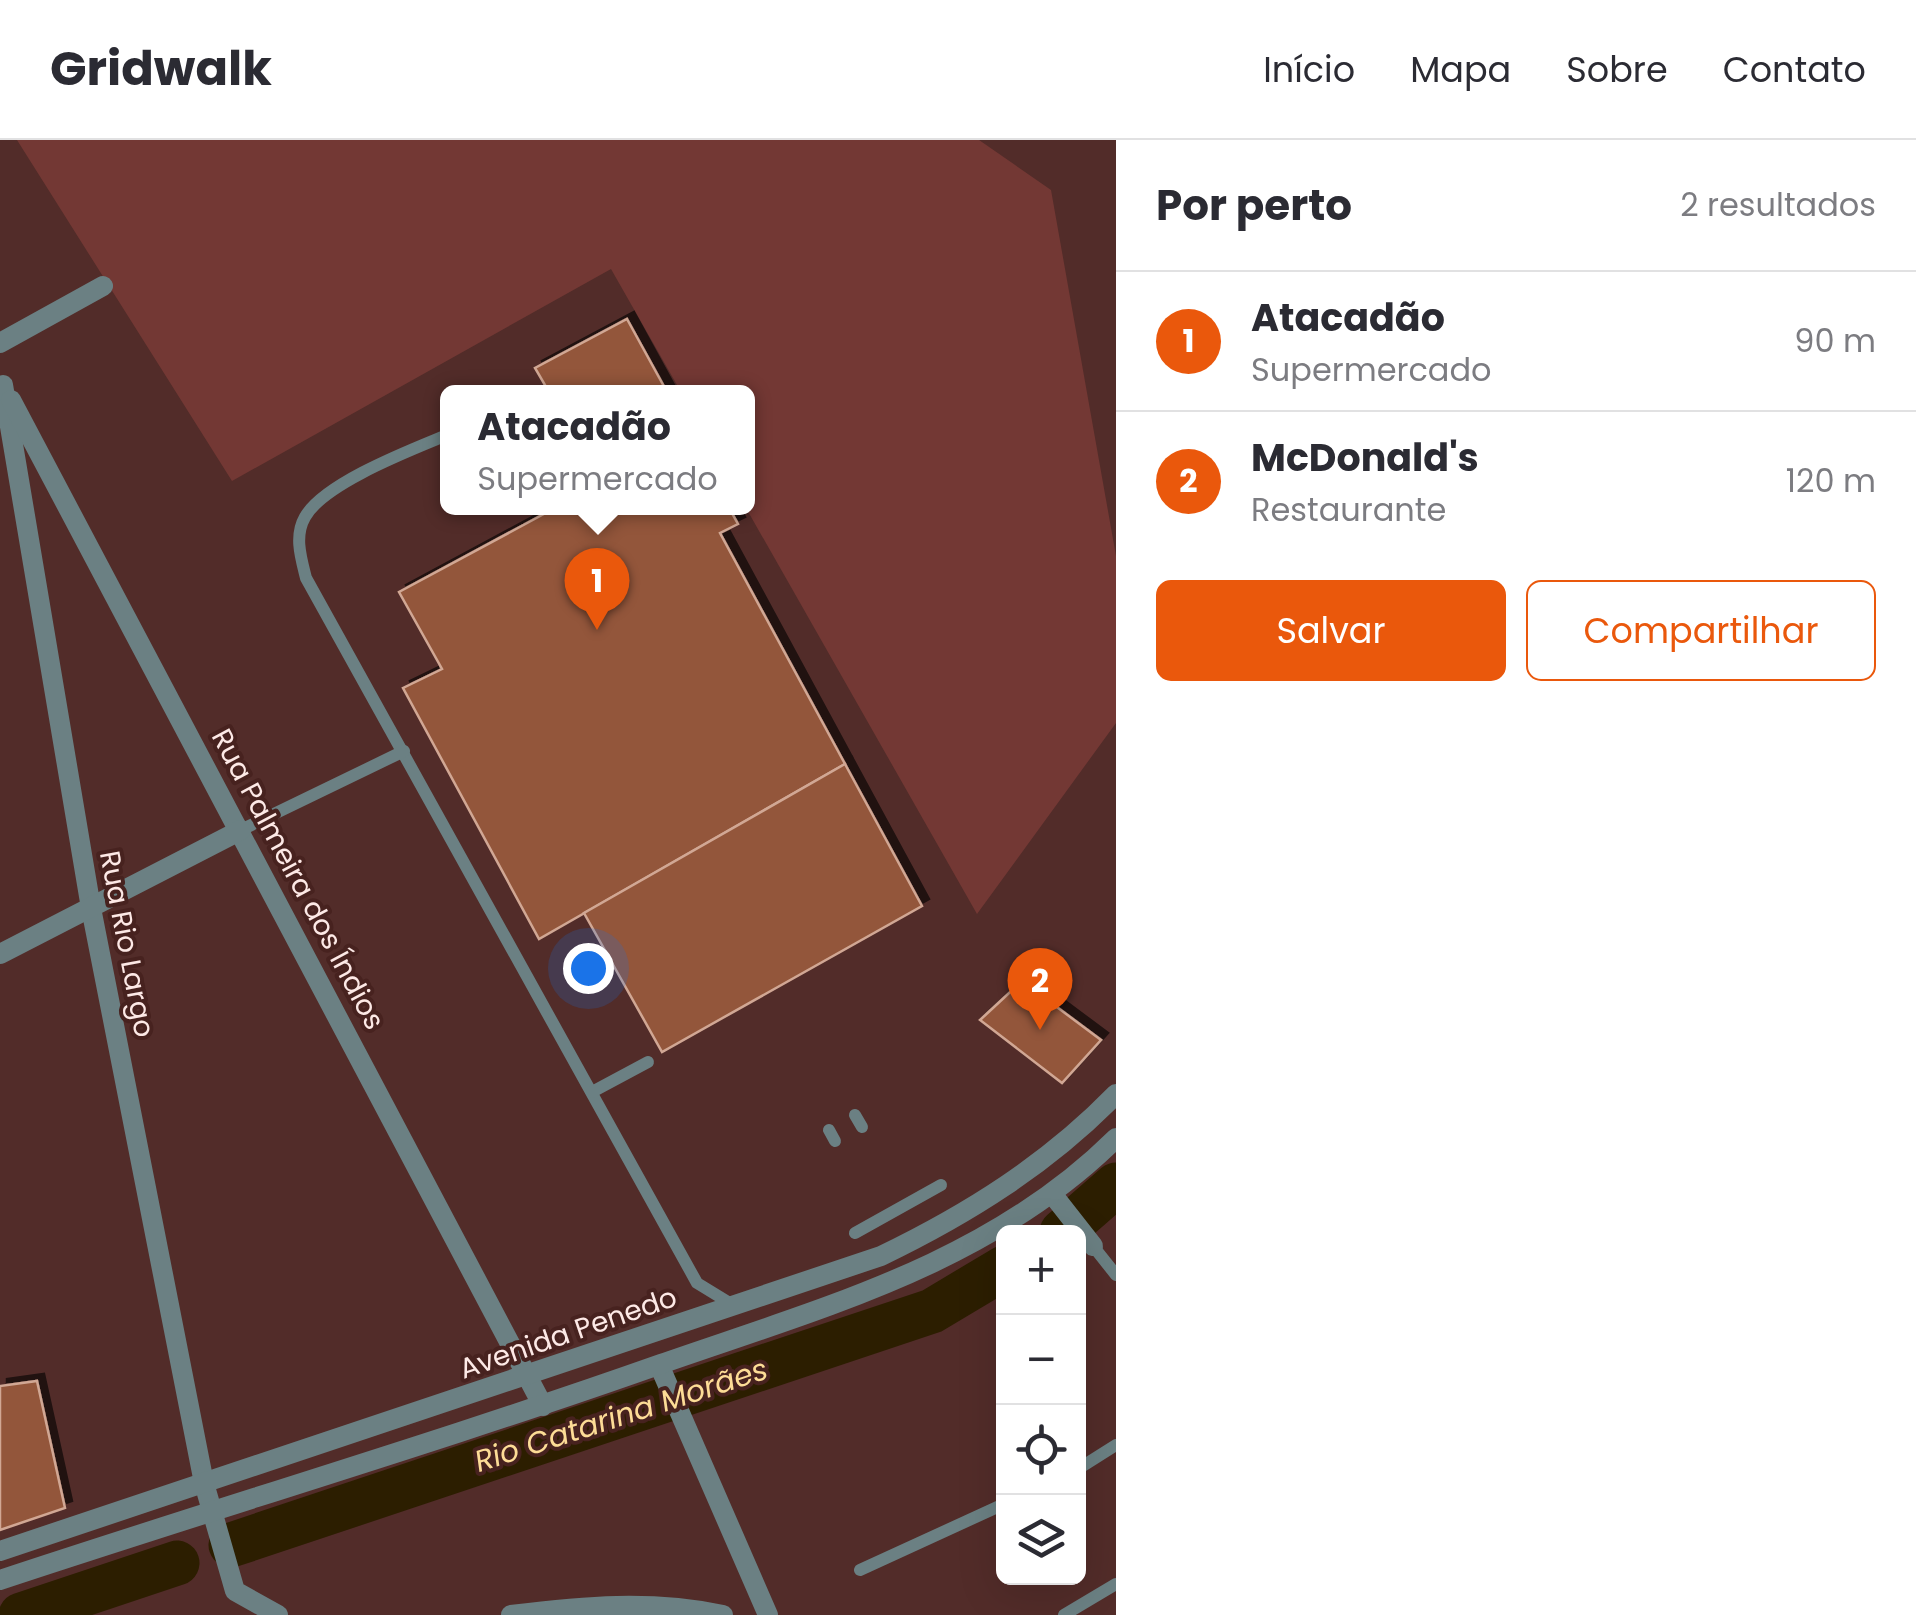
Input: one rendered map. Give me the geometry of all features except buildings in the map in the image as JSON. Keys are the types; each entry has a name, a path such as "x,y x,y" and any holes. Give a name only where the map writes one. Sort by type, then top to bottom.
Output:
{"street":[{"path":"0,343 103,286"},
{"name":"Rua Palmeira dos Índios","path":"1,383 543,1406"},
{"name":"Rua Rio Largo","path":"1,383 91,908 204,1483 236,1591 278,1615"},
{"path":"0,954 241,830"},
{"name":"Avenida Penedo","path":"0,1551 881,1256 959,1218 1107,1113 1116,1094"},
{"path":"0,1580 543,1406 890,1286 971,1248 1053,1195 1116,1138"},
{"path":"1053,1195 1093,1246"},
{"path":"660,1367 768,1615"},
{"path":"511,1615 592,1604 679,1606 723,1615"}],"lane":[{"path":"440,438 323,496 304,518 298,544 306,578 696,1283 734,1306"},
{"path":"241,830 404,751"},
{"path":"592,1092 648,1062"},
{"path":"855,1233 941,1185"},
{"path":"1093,1246 1116,1275"},
{"path":"1086,1464 1116,1446"},
{"path":"860,1570 996,1508"},
{"path":"1064,1615 1116,1584"}],"shaded area":[{"path":"17,140 979,140 1051,190 1116,556 1116,723 977,914 750,515 755,515 755,385 677,385 611,269 232,481"}],"waterway":[{"name":"Rio Catarina Morães","path":"1070,1225 1116,1185"},
{"name":"Rio Catarina Morães","path":"231,1545 932,1311 996,1273"},
{"name":"Rio Catarina Morães","path":"21,1615 177,1563"}],"place":[{"name":"Atacadão","path":"597,630"},
{"name":"McDonald's","path":"1040,1030"}]}
